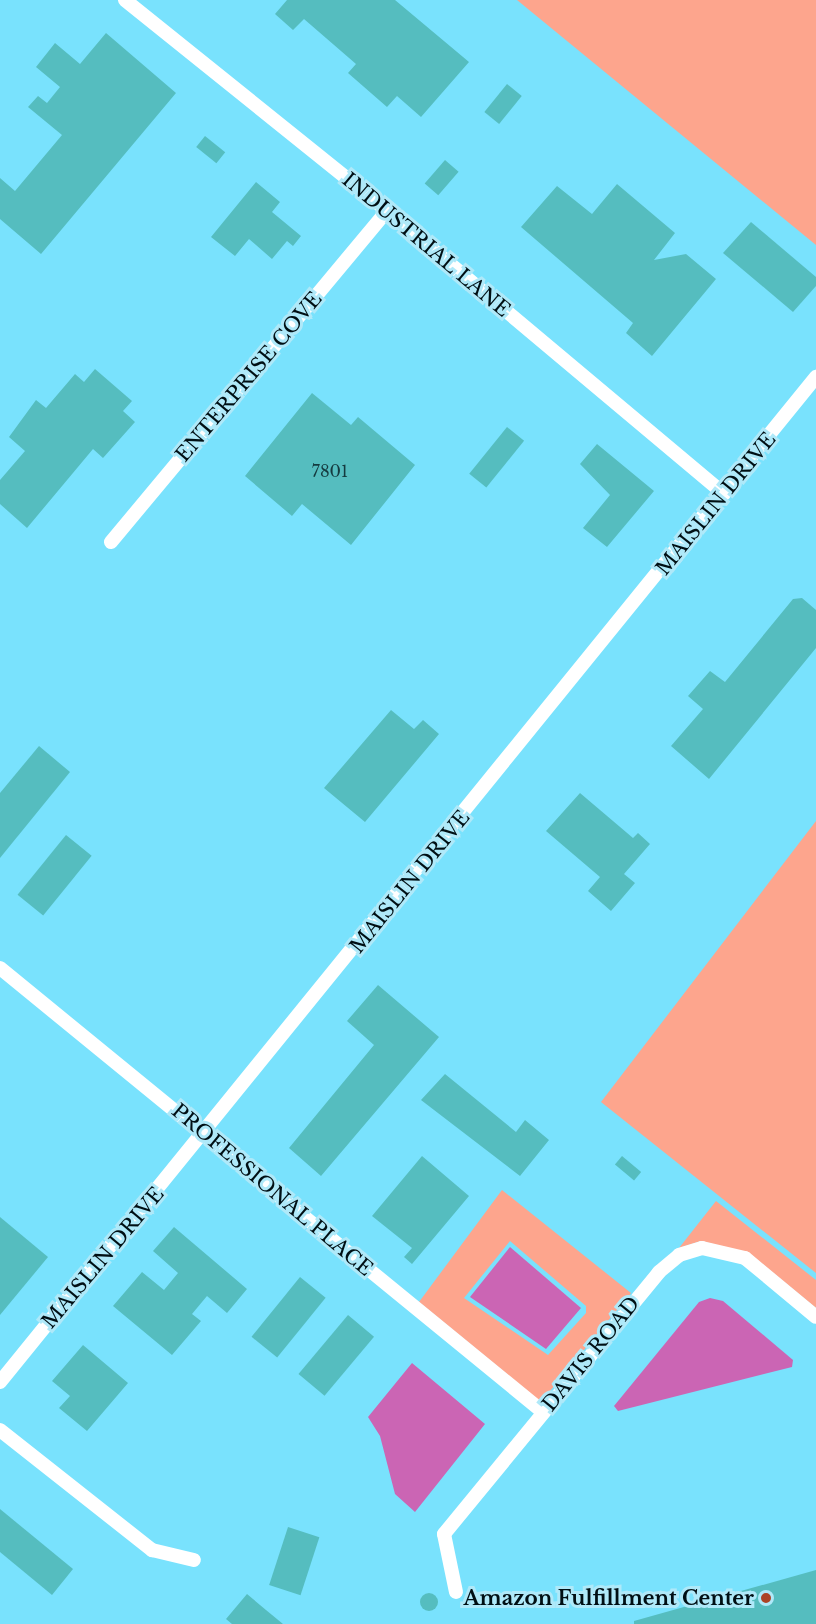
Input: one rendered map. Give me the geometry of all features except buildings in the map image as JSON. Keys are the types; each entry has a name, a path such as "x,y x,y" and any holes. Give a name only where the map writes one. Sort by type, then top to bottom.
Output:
{"street":[{"name":"INDUSTRIAL LANE","path":"125,0 387,211 724,494"},
{"name":"ENTERPRISE COVE","path":"111,542 387,211"},
{"name":"MAISLIN DRIVE","path":"0,1382 206,1135 816,377"},
{"name":"PROFESSIONAL PLACE","path":"0,968 543,1412"},
{"name":"DAVIS ROAD","path":"456,1592 444,1534 659,1272 679,1256 702,1248 745,1258 816,1317"},
{"path":"0,1430 152,1550 194,1560"}],"shaded area":[{"path":"517,0 816,0 816,245"},
{"path":"816,821 816,1273 601,1102"},
{"path":"502,1190 631,1293 541,1402 419,1302","holes":["510,1241 586,1306 586,1313 548,1355 464,1298"]},
{"path":"716,1201 816,1280 816,1308 749,1253 701,1241 679,1248"},
{"path":"510,1247 581,1308 546,1349 470,1297"},
{"path":"710,1298 723,1301 793,1360 792,1367 618,1411 614,1406 699,1302"},
{"path":"412,1363 485,1424 415,1512 395,1494 380,1436 368,1417"}],"place":[{"name":"Amazon Fulfillment Center","path":"766,1598"}]}
